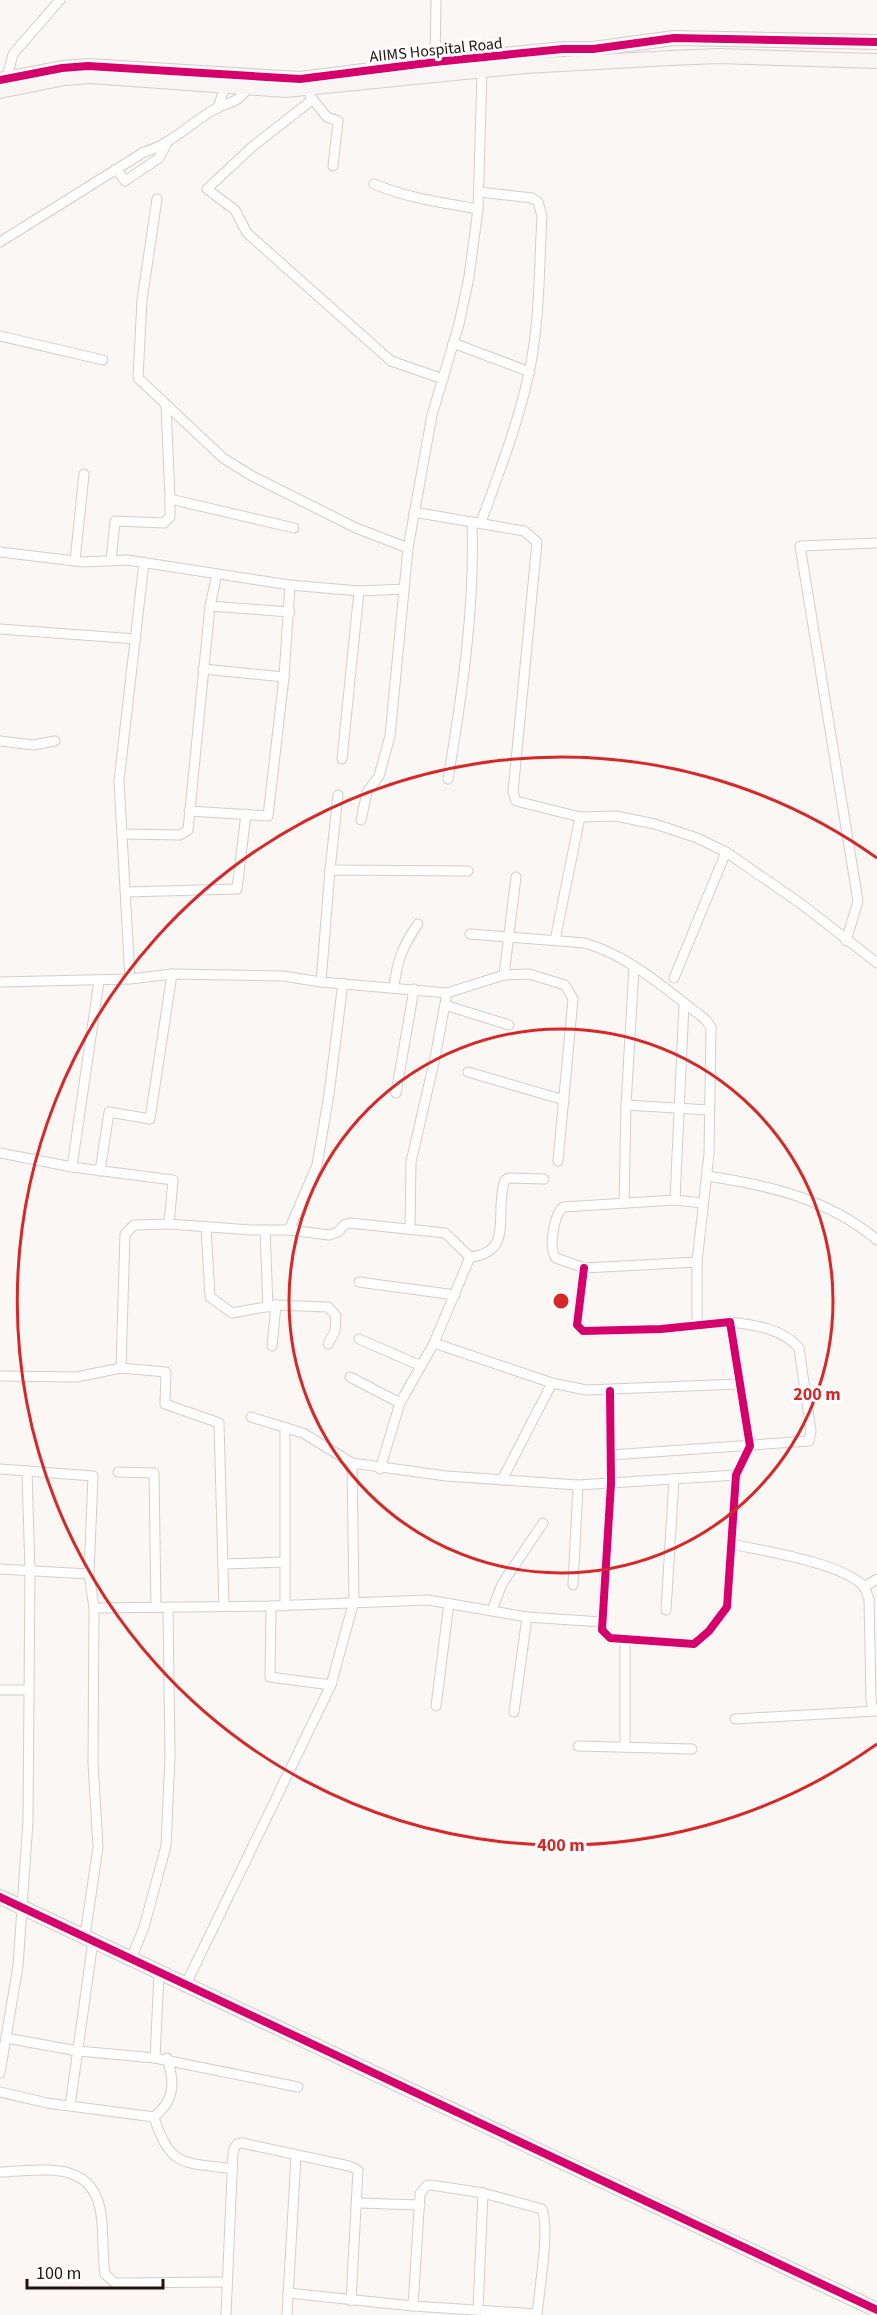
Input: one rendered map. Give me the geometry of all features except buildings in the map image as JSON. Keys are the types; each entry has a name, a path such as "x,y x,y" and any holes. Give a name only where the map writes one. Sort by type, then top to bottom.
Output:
{"street":[{"path":"4,79 13,54 60,0"},
{"path":"435,62 436,0"},
{"name":"AIIMS Hospital Road","path":"4,79 88,66 306,89 435,62 562,49 593,50 674,38 877,42"},
{"name":"AIIMS Hospital Road","path":"0,91 65,78 90,76 285,90 525,66 718,56 877,61"},
{"path":"361,820 368,792 379,776 390,736 408,548 414,512 432,415 453,343 468,277 478,209 482,72"},
{"path":"218,108 223,92 220,84"},
{"path":"0,242 144,152 166,144 218,108 239,100 249,87"},
{"path":"333,166 338,122 327,117 306,89 252,147 207,189 235,210 248,233 391,362 443,379"},
{"path":"116,169 125,181 159,158 166,144"},
{"path":"374,184 392,192 428,201 478,209"},
{"path":"448,779 462,693 472,548 476,522 510,441 530,372 536,322 541,207 532,198 478,192"},
{"path":"157,199 142,300 138,378 223,458 252,476 356,528 408,548"},
{"path":"0,336 103,360"},
{"path":"453,343 530,372"},
{"path":"111,561 116,521 164,523 170,517 166,405"},
{"path":"75,561 84,474"},
{"path":"170,500 294,528"},
{"path":"414,512 524,531 537,542 513,798 525,804 580,817 616,816 655,824 726,852 800,903 877,963"},
{"path":"846,941 858,901 800,546 877,543"},
{"path":"0,552 75,561 144,562 290,585 358,591 404,589"},
{"path":"130,979 120,781 144,562"},
{"path":"123,834 184,834 188,830 210,606 217,574"},
{"path":"189,811 268,816 284,677 290,585"},
{"path":"342,759 358,591"},
{"path":"210,606 290,612"},
{"path":"0,629 136,639"},
{"path":"203,669 284,677"},
{"path":"0,741 33,745 55,741"},
{"path":"321,982 339,795"},
{"path":"126,892 237,889 246,814"},
{"path":"555,940 580,817"},
{"path":"674,978 726,852"},
{"path":"330,870 468,871"},
{"path":"504,975 516,877"},
{"path":"394,987 397,962 403,945 418,924"},
{"path":"470,934 555,940 602,948 634,967 711,1027 707,1176 698,1262 697,1324"},
{"path":"624,1203 626,1105 634,967"},
{"path":"100,1171 109,1112 150,1119 172,974"},
{"path":"0,982 99,981 172,974 283,976 321,982 447,993 504,975 529,974 558,982 570,990 573,999 558,1161"},
{"path":"72,1167 99,981"},
{"path":"289,1230 317,1165 329,1094 343,983"},
{"path":"396,1093 414,989"},
{"path":"410,1229 411,1162 447,993"},
{"path":"675,1200 684,1004"},
{"path":"445,1005 509,1025"},
{"path":"468,1072 564,1100"},
{"path":"626,1105 709,1110"},
{"path":"0,1153 72,1167 173,1180 168,1224"},
{"path":"707,1176 789,1192 838,1214 877,1240"},
{"path":"470,1257 490,1253 498,1242 505,1180 509,1178 544,1179"},
{"path":"698,1262 584,1268 562,1262 553,1254 560,1210 563,1207 675,1200 703,1203"},
{"path":"121,1368 125,1234 134,1225 168,1224 334,1234 350,1223 445,1233 470,1257"},
{"path":"206,1227 210,1297 232,1313 272,1306 328,1307 336,1316 335,1331 328,1344"},
{"path":"265,1230 272,1306 272,1346"},
{"path":"380,1469 400,1403 419,1365 434,1343 470,1257"},
{"path":"584,1268 577,1325 583,1331 661,1329 730,1322 756,1326 782,1334 799,1348 811,1438 805,1443 610,1455"},
{"path":"359,1282 454,1295"},
{"path":"610,1390 611,1483 602,1622 605,1635 625,1640 687,1644 699,1642 727,1607 736,1475 750,1446 730,1322"},
{"path":"359,1339 419,1365"},
{"path":"434,1343 552,1383 586,1390 740,1384"},
{"path":"0,1376 76,1377 121,1368 166,1372 165,1404 219,1423 224,1606"},
{"path":"350,1377 400,1403"},
{"path":"502,1480 552,1383"},
{"path":"251,1418 318,1440 352,1463 380,1469 578,1485 736,1475"},
{"path":"285,1428 285,1606"},
{"path":"185,1986 331,1685 354,1601 352,1463"},
{"path":"0,1469 93,1476 89,1574 94,1608 93,1763 98,1847 78,2051 70,2106"},
{"path":"0,2073 18,1966 28,1821 30,1571 27,1471"},
{"path":"118,1472 154,1473 156,1607"},
{"path":"666,1610 674,1479"},
{"path":"573,1585 578,1485"},
{"path":"492,1610 501,1584 543,1523"},
{"path":"732,1544 813,1562 853,1578 864,1587 873,1599 871,1698 876,1711 858,1714 735,1719"},
{"path":"223,1564 285,1562"},
{"path":"0,1569 89,1574"},
{"path":"864,1587 877,1579"},
{"path":"94,1608 285,1606 354,1601 428,1600 527,1617 602,1622"},
{"path":"436,1706 449,1603"},
{"path":"271,1606 270,1677 331,1685"},
{"path":"131,1959 144,1927 166,1846 170,1756 168,1607"},
{"path":"514,1712 527,1617"},
{"path":"625,1640 625,1747"},
{"path":"0,1690 28,1690"},
{"path":"578,1746 692,1749"},
{"path":"0,1897 159,1974 468,2116 877,2310"},
{"path":"155,2058 159,1974"},
{"path":"6,2038 78,2051 167,2058 298,2086"},
{"path":"154,2117 170,2100 174,2081 167,2058"},
{"path":"0,2092 47,2103 154,2117"},
{"path":"154,2117 161,2141 180,2161 233,2169"},
{"path":"226,2315 235,2147 242,2143 349,2166 358,2170 351,2301"},
{"path":"287,2315 296,2156"},
{"path":"0,2172 68,2171 89,2184 97,2196 101,2212 105,2274 115,2283 227,2282"},
{"path":"288,2293 440,2311 478,2310 537,2314 545,2215 542,2208 483,2193 426,2186 420,2194 413,2306"},
{"path":"478,2310 483,2193"},
{"path":"357,2203 420,2205"}],"cycle path":[{"path":"0,80 62,68 88,66 300,79 435,62 563,49 593,49 674,38 877,42"},
{"path":"584,1268 577,1325 583,1331 661,1329 730,1322 750,1446 736,1475 727,1607 709,1631 694,1644 610,1638 602,1630 611,1483 610,1391"},
{"path":"0,1897 877,2310"}]}
